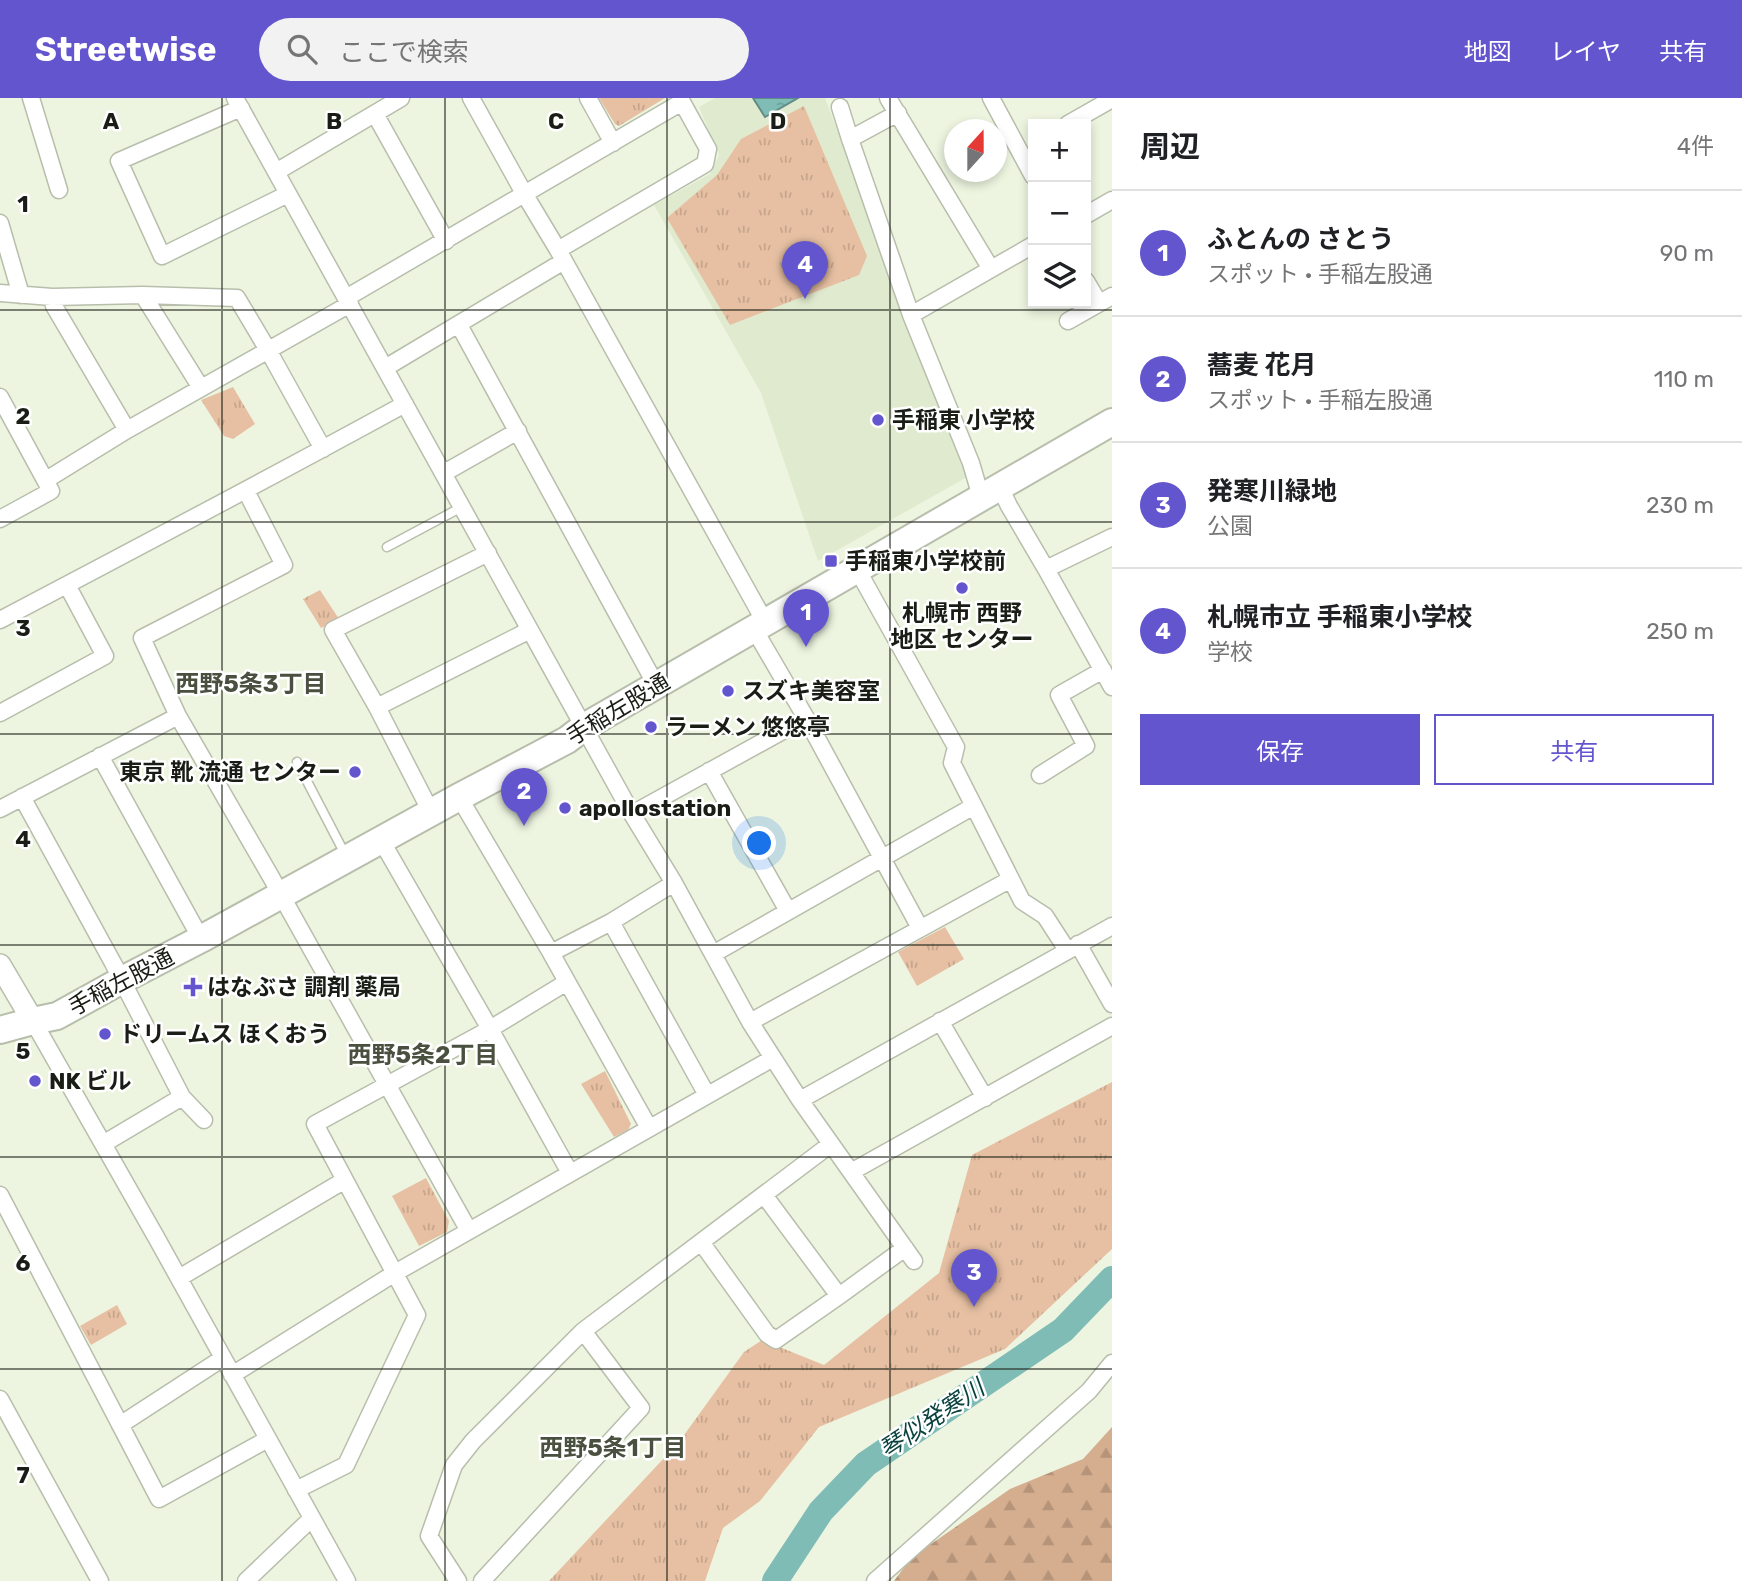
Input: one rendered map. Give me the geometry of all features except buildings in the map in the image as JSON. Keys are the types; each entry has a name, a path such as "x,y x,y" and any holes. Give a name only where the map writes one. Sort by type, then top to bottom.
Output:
{"main road":[{"name":"手稲左股通","path":"0,1030 57,1016 567,740 584,727 1112,422"}],"street":[{"path":"31,98 59,190"},
{"path":"276,172 401,98"},
{"path":"471,98 561,256 920,928"},
{"path":"588,98 613,143"},
{"path":"888,98 991,269"},
{"path":"990,98 1027,148"},
{"path":"1077,119 1112,99"},
{"path":"46,480 686,100 708,149 705,164 459,325 385,369"},
{"path":"288,194 162,256 119,161 238,103 750,1023 800,1100 910,1254 839,1296 776,1340 767,1334 701,1242"},
{"path":"840,107 911,315 971,463 990,492 1009,506 1112,686"},
{"path":"850,139 898,113"},
{"path":"375,114 446,241"},
{"path":"1091,212 1112,200"},
{"path":"0,223 20,295"},
{"path":"911,315 1028,248"},
{"path":"1068,321 1105,300 1091,286"},
{"path":"0,293 52,297 143,295 237,298 323,449"},
{"path":"143,295 201,388"},
{"path":"52,297 54,306 127,430"},
{"path":"459,325 656,685"},
{"path":"0,397 51,491 0,519"},
{"path":"0,620 405,404"},
{"path":"443,473 518,431"},
{"path":"246,491 284,565 142,638 178,716 468,1231"},
{"path":"1046,569 1112,537"},
{"path":"431,812 377,707 333,630 488,553"},
{"path":"857,569 956,747 952,763 1021,901 1045,916 1072,947 1112,1004"},
{"path":"0,713 105,656 66,585"},
{"path":"377,707 530,630"},
{"path":"1040,775 1086,746 1059,695 1102,670"},
{"path":"0,809 178,716"},
{"path":"632,814 806,718"},
{"path":"100,756 201,939"},
{"path":"709,771 788,911"},
{"path":"22,797 122,980 182,1097 204,1120"},
{"path":"459,797 551,953 649,1128"},
{"path":"713,954 974,807"},
{"path":"381,840 570,1173"},
{"path":"750,1023 1010,879"},
{"path":"551,953 611,922 674,883"},
{"path":"611,922 706,1096"},
{"path":"800,1100 1112,926"},
{"path":"0,965 312,1518 339,1577"},
{"path":"296,1490 346,1465 417,1315 315,1125 490,1029 567,982"},
{"path":"940,1021 985,1098"},
{"path":"851,1172 1112,1026"},
{"path":"232,1375 395,1273 773,1058"},
{"path":"103,1144 182,1097"},
{"path":"458,1581 429,1536 454,1465 473,1441 583,1331 831,1144"},
{"path":"179,1278 345,1180"},
{"path":"0,1195 159,1499 268,1439"},
{"path":"764,1195 839,1296"},
{"path":"482,1581 641,1408 583,1331"},
{"path":"120,1425 223,1358"},
{"path":"875,1581 1089,1391 1112,1363"},
{"path":"0,1399 100,1581"},
{"path":"246,1581 312,1518"}],"lane":[{"path":"387,547 462,507"},
{"path":"297,762 347,858"}],"shaded area":[{"path":"715,98 825,98 969,476 818,561 761,393 654,205 710,174 719,155 699,107"}],"green space":[{"path":"599,98 665,98 619,126"},
{"path":"804,106 867,256 859,275 730,325 667,218 717,175 741,139"},
{"path":"233,387 255,424 233,439 224,436 201,400"},
{"path":"320,590 339,619 321,628 303,599"},
{"path":"945,927 964,959 917,986 898,952"},
{"path":"605,1071 631,1124 628,1130 614,1137 581,1084"},
{"path":"1112,1082 1112,1249 1005,1349 819,1427 760,1501 723,1528 705,1581 549,1581 679,1442 744,1352 762,1340 824,1365 939,1273 972,1155"},
{"path":"426,1178 449,1221 447,1232 419,1246 392,1196"},
{"path":"117,1305 127,1324 91,1345 80,1326"},
{"path":"1112,1427 1112,1581 894,1581 911,1558 1010,1489 1083,1459"}],"water":[{"path":"753,98 798,98 765,117"}],"waterway":[{"name":"琴似発寒川","path":"775,1581 821,1511 866,1464 1063,1330 1112,1279"}],"place":[{"name":"札幌市立 手稲東小学校","path":"805,299"},
{"name":"手稲東 小学校","path":"878,420"},
{"name":"手稲東小学校前","path":"831,561"},
{"name":"札幌市 西野 地区 センター","path":"962,588"},
{"name":"ふとんの さとう","path":"806,647"},
{"name":"スズキ美容室","path":"728,691"},
{"name":"ラーメン 悠悠亭","path":"651,727"},
{"name":"東京 靴 流通 センター","path":"355,772"},
{"name":"apollostation","path":"565,808"},
{"name":"蕎麦 花月","path":"524,826"},
{"name":"はなぶさ 調剤 薬局","path":"193,987"},
{"name":"ドリームス ほくおう","path":"105,1034"},
{"name":"NK ビル","path":"35,1081"},
{"name":"発寒川緑地","path":"974,1307"}],"district":[{"name":"西野5条3丁目","path":"251,684"},
{"name":"西野5条2丁目","path":"423,1055"},
{"name":"西野5条1丁目","path":"613,1448"}]}
